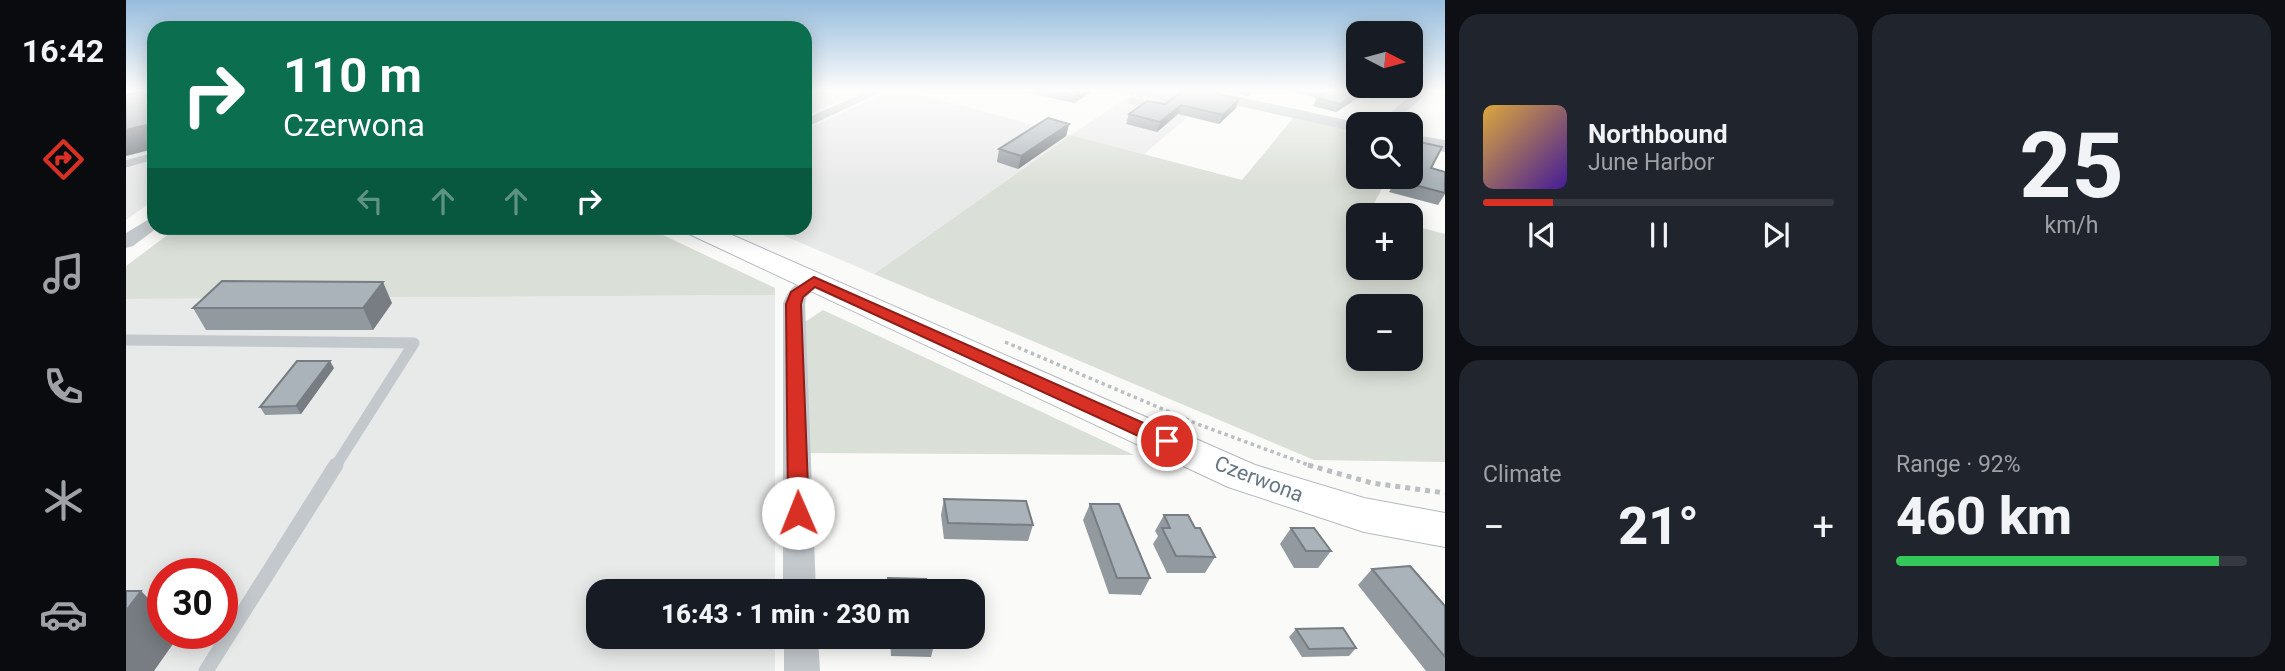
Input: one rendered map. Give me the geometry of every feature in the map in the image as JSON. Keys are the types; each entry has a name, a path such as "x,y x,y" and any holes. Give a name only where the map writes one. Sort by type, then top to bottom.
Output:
{"main road":[{"name":"Czerwona","path":"712,235 1242,476 1364,515 1445,530"}],"street":[{"path":"1423,142 1445,146"},
{"path":"126,242 147,226"},
{"path":"800,579 794,304 796,295 814,281"},
{"path":"801,649 802,671"}],"lane":[{"path":"126,164 147,158"},
{"path":"126,341 309,340 414,343 206,671"}],"path":[{"path":"996,338 1259,450 1336,474 1380,484 1445,493"}],"shaded area":[{"path":"126,122 147,122 147,205 126,220"},
{"path":"822,122 1024,122 1071,135 874,274 782,235 812,235 812,127"},
{"path":"1090,122 1181,122 1144,154 1071,135"},
{"path":"1290,122 1318,122 1346,128 1346,189 1382,189 1374,203 1346,203 1346,280 1423,280 1423,228 1445,234 1445,462 1314,460 874,274 1071,135 1242,180"},
{"path":"168,235 663,235 775,288 775,295 126,299 126,266"},
{"path":"775,295 775,579 586,579 586,649 775,649 775,671 126,671 126,299"},
{"path":"823,310 1134,455 804,453 799,326"}],"building":[{"path":"126,122 147,122 147,125 126,130"},
{"path":"1041,122 1069,124 1021,156 999,149"},
{"path":"1423,143 1442,147 1431,168 1445,172 1445,193 1423,187"},
{"path":"222,281 383,282 363,308 193,308"},
{"path":"297,361 330,361 296,406 260,407"},
{"path":"944,499 1026,501 1033,525 948,523"},
{"path":"1090,504 1119,504 1150,578 1117,578"},
{"path":"1164,515 1188,515 1195,528 1200,528 1215,557 1176,556 1162,528 1170,528"},
{"path":"1291,528 1314,528 1331,551 1306,551"},
{"path":"1410,566 1445,606 1445,657 1372,569"},
{"path":"126,591 141,591 126,611"},
{"path":"1343,628 1356,648 1309,649 1296,629"}],"route":[{"path":"798,513 794,304 796,295 814,281 1167,441"}]}
